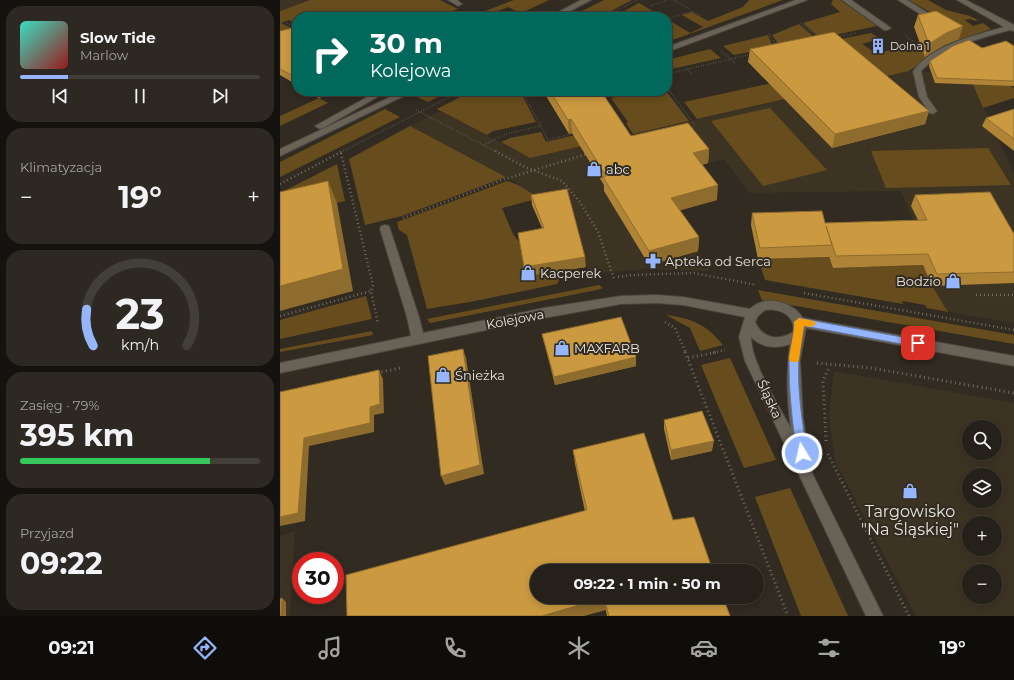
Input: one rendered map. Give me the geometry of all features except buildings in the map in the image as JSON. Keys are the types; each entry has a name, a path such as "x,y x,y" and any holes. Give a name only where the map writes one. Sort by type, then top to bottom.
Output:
{"street":[{"path":"563,12 587,0"},
{"path":"672,48 804,0"},
{"path":"846,0 886,27"},
{"path":"902,0 946,27"},
{"path":"960,0 1012,28"},
{"path":"933,111 920,90 916,71 921,65 948,48 1012,28"},
{"path":"280,151 337,116 375,96"},
{"path":"280,151 399,96"},
{"path":"385,228 413,317 418,339"},
{"name":"Kolejowa","path":"280,368 591,304 657,299 683,301 751,318"},
{"path":"777,306 791,312 798,328 785,342 769,342 755,334 751,318 762,307 777,306"},
{"name":"Śląska","path":"751,318 745,339 749,353 805,474 875,616"},
{"path":"798,328 1014,361"},
{"name":"Śląska","path":"798,328 794,360 796,418 805,474"}],"path":[{"path":"614,12 637,0"},
{"path":"650,6 668,0"},
{"path":"674,0 687,6 692,11"},
{"path":"287,23 292,26"},
{"path":"801,24 819,40"},
{"path":"834,37 886,27"},
{"path":"769,34 778,49"},
{"path":"716,47 736,64"},
{"path":"672,73 754,54"},
{"path":"687,69 692,74"},
{"path":"672,94 694,124 694,127 685,130"},
{"path":"280,184 451,96"},
{"path":"525,96 548,140 577,133"},
{"path":"413,108 525,167 562,181 580,202 598,232 613,278 626,292 630,300"},
{"path":"483,145 506,134 541,126"},
{"path":"341,153 373,285 371,291 378,324"},
{"path":"400,219 505,179 588,154"},
{"path":"360,230 366,228"},
{"path":"613,278 631,275 694,273 758,285"},
{"path":"280,316 371,291"},
{"path":"798,292 1014,330"},
{"path":"976,295 1014,294"},
{"path":"663,320 675,328 688,358 788,616"},
{"path":"688,358 726,350 749,353"},
{"path":"794,360 830,365 871,368 1014,393"},
{"path":"826,442 823,380 830,365"},
{"path":"827,450 833,466 909,616"}],"shaded area":[{"path":"280,0 310,0 280,11"},
{"path":"310,0 440,0 458,9 450,12 292,12 292,22 289,20 281,23 292,28 292,31 280,36 280,11"},
{"path":"514,0 549,0 524,12 518,12 508,7 493,12 468,12 485,11"},
{"path":"604,0 632,0 609,12 580,12"},
{"path":"749,0 783,0 672,40 672,22 690,33 703,27 682,15 692,12 708,21 743,7"},
{"path":"833,0 840,0 877,26 820,38 803,23 840,12 831,4"},
{"path":"909,0 928,0 946,10 970,16 978,20 965,20 973,26 983,23 991,29 947,44 934,53 917,42 949,32 940,18"},
{"path":"639,3 654,12 622,12"},
{"path":"799,24 815,38 779,45 772,35"},
{"path":"871,33 880,39 862,44 877,54 913,43 931,56 909,71 697,119 684,102 869,62 841,39"},
{"path":"768,35 773,47 734,55 723,46"},
{"path":"710,49 721,58 672,69 672,59"},
{"path":"966,68 1014,174 1014,323 948,312 932,286 923,265 915,225 901,191 749,193 724,159 606,189 698,251 710,271 646,269 590,274 574,226 540,198 506,177 410,126 441,111 530,158 909,71 940,72"},
{"path":"966,68 999,78 1014,88 1014,98 983,108"},
{"path":"418,96 440,96 428,102"},
{"path":"462,96 523,96 536,122 493,131 487,135 437,109"},
{"path":"620,96 670,96 689,121 633,134 626,123 628,122 611,98"},
{"path":"319,98 328,103 280,126 280,116"},
{"path":"770,108 827,170 763,186 711,121"},
{"path":"385,109 400,117 280,177 280,162"},
{"path":"410,126 506,177 402,216 365,225 349,159"},
{"path":"613,126 621,137 530,158 501,142 510,138 541,132 546,142"},
{"path":"988,148 1011,185 886,188 871,151"},
{"path":"337,164 345,201 280,216 280,193"},
{"path":"507,181 518,185 540,198 502,208 513,234 519,242 526,276 556,272 559,280 557,284 470,302 427,309 407,235 399,230 397,222"},
{"path":"830,257 833,268 923,265 932,286 948,312 927,308 925,305 902,301 903,304 765,280 758,259"},
{"path":"599,285 603,288 430,323 427,319"},
{"path":"758,290 1014,335 1014,344 762,300"},
{"path":"366,296 372,319 280,339 280,320"},
{"path":"666,315 684,318 698,324 711,332 723,345 700,351 690,328"},
{"path":"372,331 373,335 280,352 280,349"},
{"path":"730,358 776,460 744,468 701,365"},
{"name":"Targowisko \"Na Śląskiej\"","path":"834,371 1014,403 1014,616 916,616 835,461 829,416"},
{"path":"790,488 848,616 801,616 755,497"},
{"path":"295,531 294,552 292,552 290,616 280,616 280,536"}],"slow traffic":[{"path":"794,359 797,335 800,326 799,322 811,324"}],"place":[{"name":"Dolna 1","path":"878,46"},
{"name":"abc","path":"594,169"},
{"name":"Apteka od Serca","path":"653,261"},
{"name":"Kacperek","path":"528,273"},
{"name":"Bodzio","path":"953,281"},
{"name":"MAXFARB","path":"562,348"},
{"name":"Śnieżka","path":"443,375"},
{"name":"Targowisko \"Na Śląskiej\"","path":"910,491"}],"route":[{"path":"802,453 796,418 794,360 797,335 800,326 799,322 918,343"}]}
